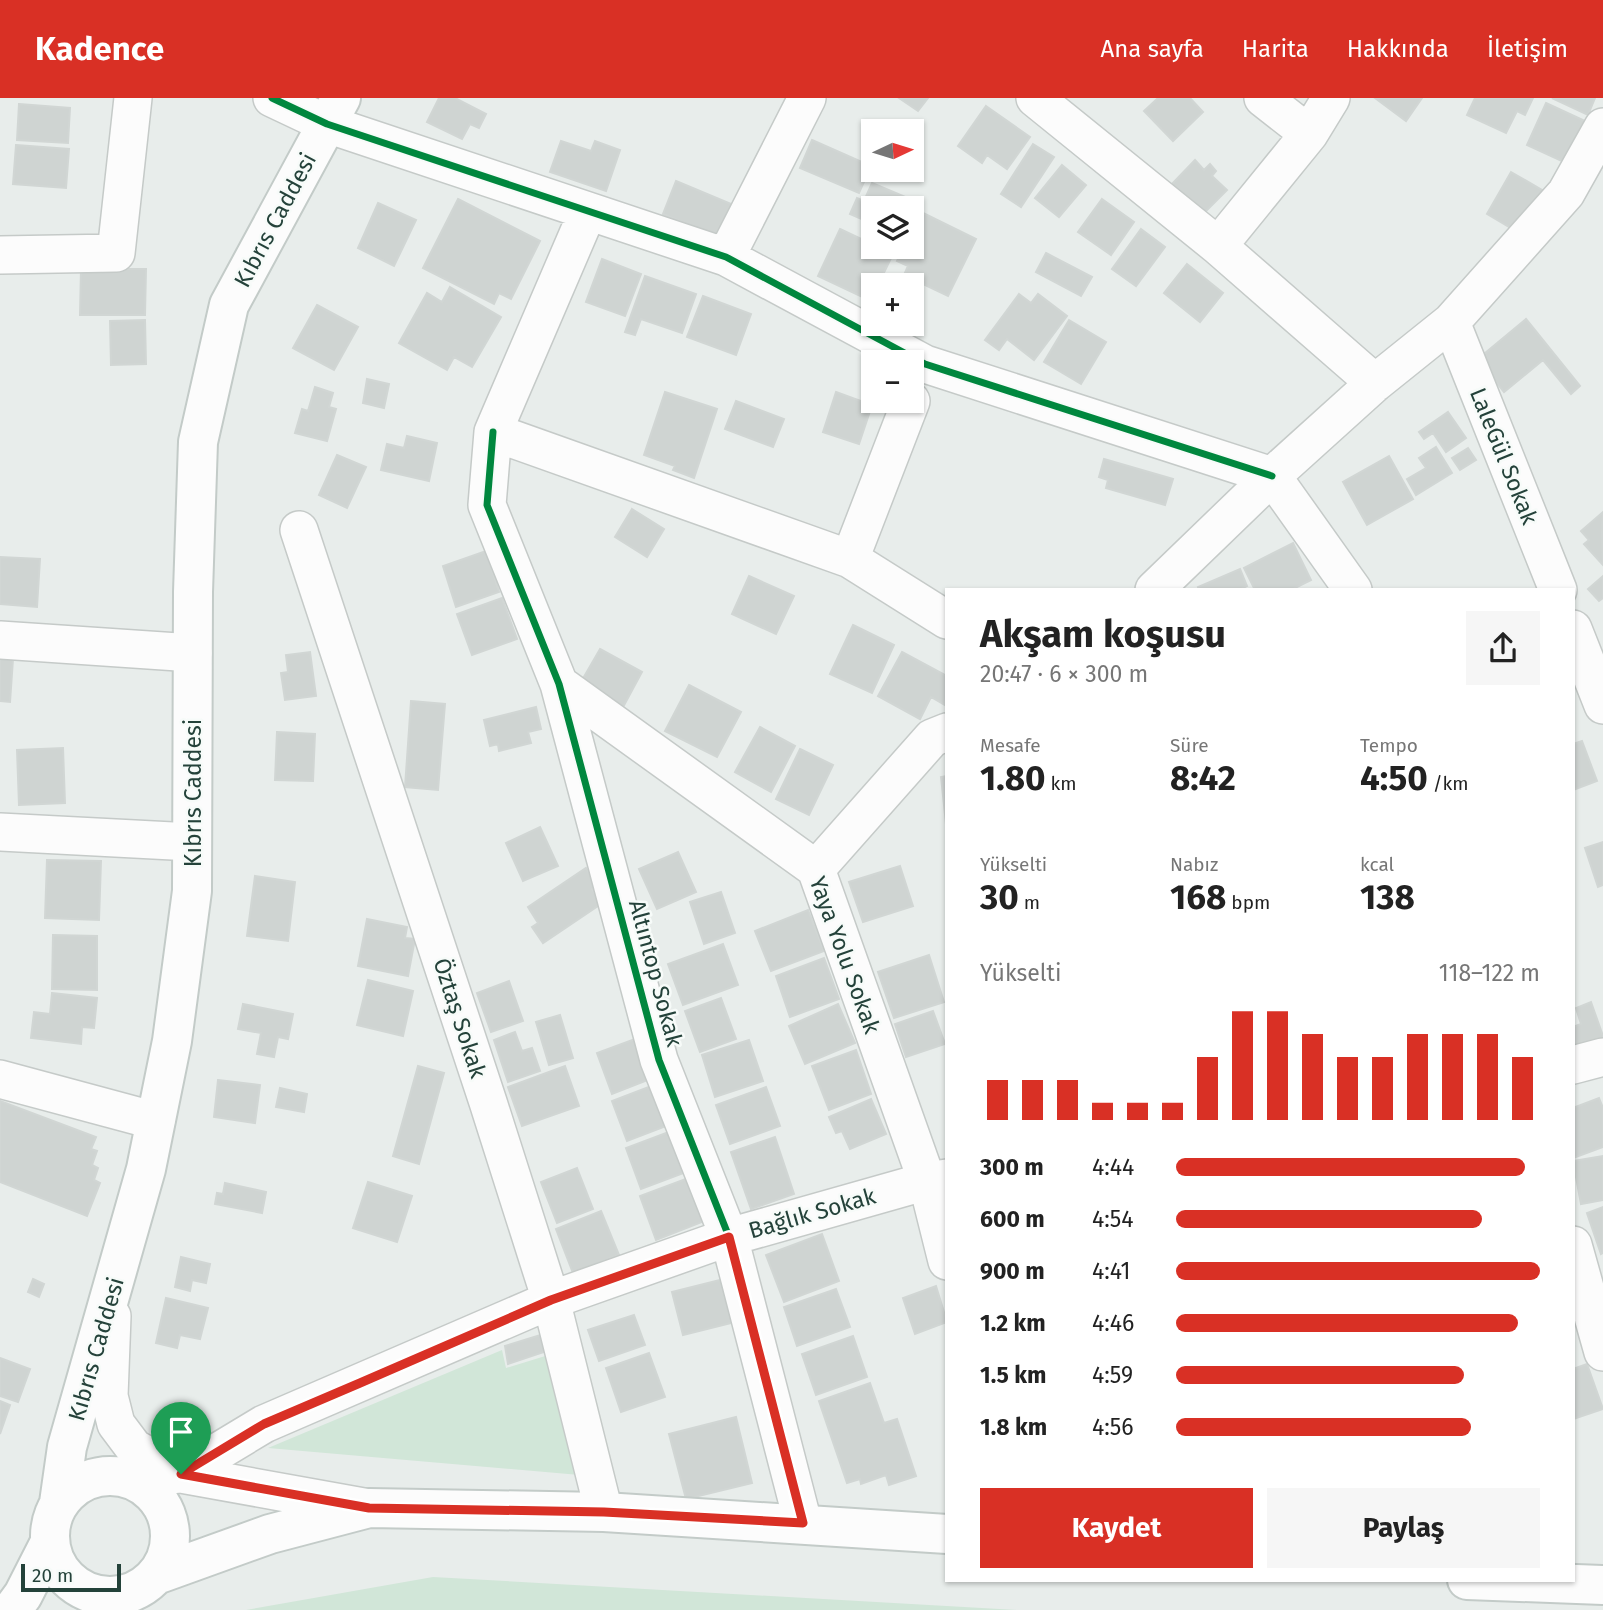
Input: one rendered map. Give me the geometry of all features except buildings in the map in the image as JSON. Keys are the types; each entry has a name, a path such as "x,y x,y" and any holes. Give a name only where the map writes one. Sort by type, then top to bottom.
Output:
{"main road":[{"name":"Kıbrıs Caddesi","path":"59,1503 67,1447 146,1169 172,1041 192,891 193,653 198,442 229,305 334,111"},
{"path":"137,1592 166,1558 170,1539 169,1520 161,1501 147,1487 130,1478 109,1474 90,1478 72,1488 59,1503 51,1522 50,1542 55,1561 67,1578 83,1590 102,1595 137,1592 270,1534 369,1508 604,1512 945,1534"},
{"path":"12,1610 23,1595 50,1542"},
{"path":"1508,1582 1603,1585"}],"street":[{"path":"0,255 116,253 133,98"},
{"path":"272,98 334,111 588,211 726,257 925,364 1272,476 1352,588"},
{"path":"726,257 807,98"},
{"path":"1035,98 1218,246 1375,383"},
{"path":"1263,98 1309,134"},
{"path":"1218,246 1309,134 1331,98"},
{"path":"1156,588 1272,476 1375,383 1451,322 1566,193 1603,127"},
{"name":"Altıntop Sokak","path":"588,211 493,432 487,505 559,684 659,1060 729,1237 803,1523"},
{"name":"LaleGül Sokak","path":"1451,322 1557,588"},
{"path":"850,559 906,413"},
{"path":"493,432 850,559 945,619"},
{"name":"Öztaş Sokak","path":"299,530 551,1300 604,1512"},
{"path":"1575,634 1602,697"},
{"path":"0,640 193,653"},
{"name":"Yaya Yolu Sokak","path":"559,684 816,869 937,1180 945,1245"},
{"path":"816,869 932,738 945,733"},
{"path":"0,832 192,842"},
{"path":"1575,1064 1603,1057"},
{"path":"0,1079 156,1121"},
{"name":"Bağlık Sokak","path":"181,1474 264,1424 551,1300 729,1237 937,1180"},
{"path":"1575,1252 1603,1352"},
{"path":"113,1290 109,1396 116,1424 134,1448 181,1474"},
{"path":"130,1478 181,1474 369,1508"}],"green space":[{"path":"502,1350 506,1368 555,1353 591,1476 268,1448"},
{"path":"433,1577 1017,1610 246,1610"}],"cycle path":[{"path":"272,98 327,124 726,257 925,364 1272,476"},
{"path":"493,432 487,505 559,684 659,1060 729,1237 803,1523"}],"route":[{"path":"729,1237 803,1523 604,1512 369,1508 181,1474 264,1424 551,1300 729,1237"}]}
